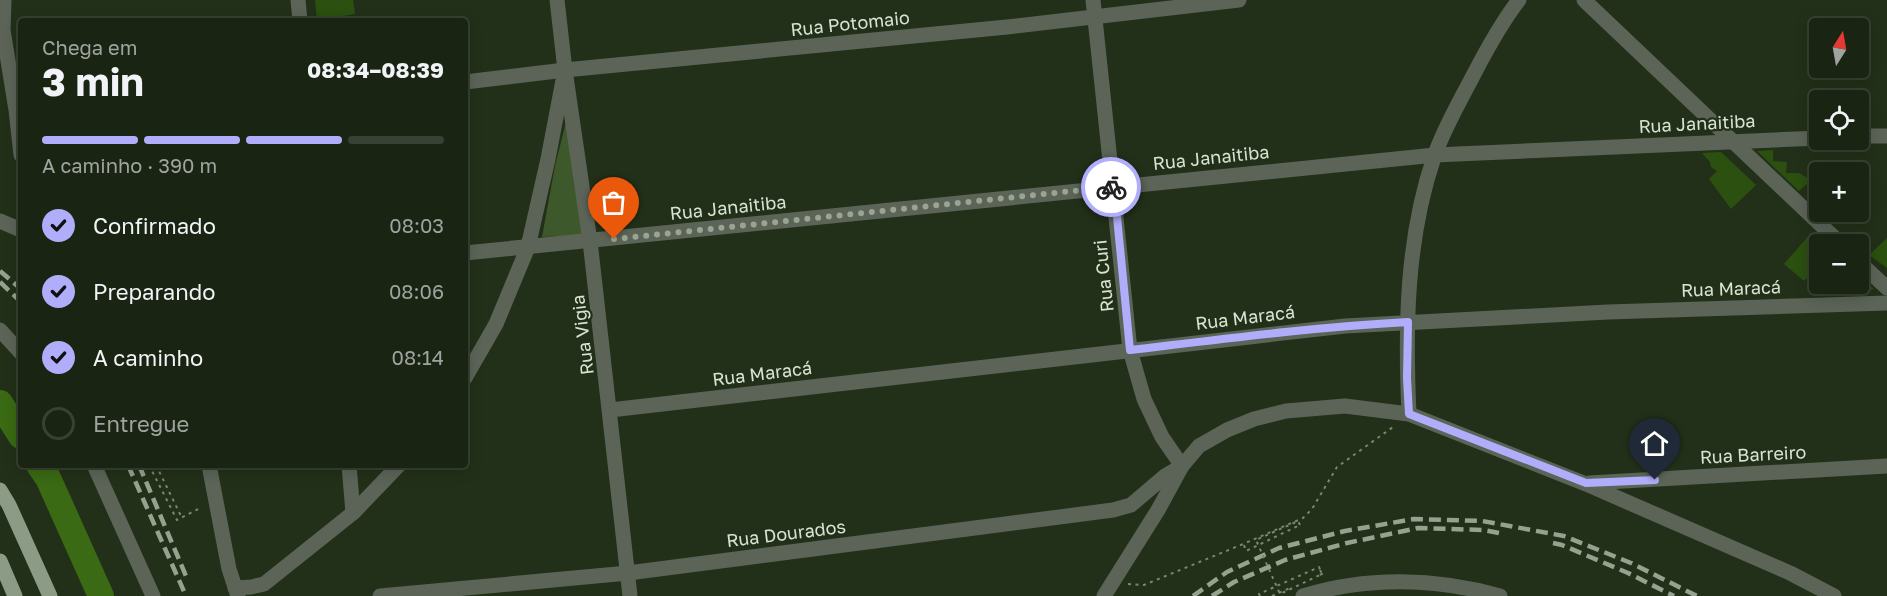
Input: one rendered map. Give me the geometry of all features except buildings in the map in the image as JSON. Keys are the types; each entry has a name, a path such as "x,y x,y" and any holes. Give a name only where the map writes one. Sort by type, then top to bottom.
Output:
{"main road":[{"path":"0,490 50,596"},
{"path":"0,561 15,596"}],"street":[{"path":"4,0 3,30 18,105"},
{"path":"298,0 300,18"},
{"name":"Rua Vigia","path":"557,0 590,241 630,596"},
{"name":"Rua Curi","path":"1093,0 1130,350 1144,399 1162,436 1182,466"},
{"name":"Rua Potomaio","path":"468,82 995,28 1239,0"},
{"path":"1409,414 1408,322 1413,238 1435,155 1458,103 1519,0"},
{"path":"1584,0 1830,234"},
{"path":"468,373 496,324 528,247 565,70"},
{"path":"0,105 18,110"},
{"path":"1869,136 1887,136"},
{"name":"Rua Janaitiba","path":"468,253 1435,155 1809,138"},
{"path":"0,221 18,229"},
{"path":"1869,271 1887,288"},
{"name":"Rua Maracá","path":"610,410 1346,326 1608,312 1887,303"},
{"path":"0,330 18,350"},
{"path":"1104,596 1158,510 1182,466 1199,446 1227,430 1254,419 1286,411 1345,406 1409,414 1586,483 1770,563 1834,596"},
{"name":"Rua Dourados","path":"380,596 628,573 1113,510 1131,505 1165,476 1182,466"},
{"name":"Rua Barreiro","path":"1586,483 1887,466"},
{"path":"94,468 153,596"},
{"path":"210,468 230,569 237,592 264,584 353,513 396,468"},
{"path":"349,468 353,513"},
{"path":"1303,596 1329,588 1373,582 1441,584 1500,596"}],"path":[{"path":"1114,583 1144,585 1244,545 1303,518 1312,509 1337,467 1409,414"},
{"path":"151,468 177,520 216,501"},
{"path":"157,468 182,518"},
{"path":"1244,545 1246,551 1257,546 1268,540 1300,525 1298,520 1256,540 1261,551 1271,572 1275,583 1280,594 1322,574 1319,568 1308,572 1277,587 1266,592 1269,596"},
{"path":"1260,596 1259,594 1319,567"}],"green space":[{"path":"566,122 583,235 542,237 555,166"}],"waterway":[{"path":"0,403 18,431"},
{"path":"41,468 48,478 101,596"}],"railway":[{"path":"0,271 18,286"},
{"path":"0,282 18,299"},
{"path":"129,468 186,596"},
{"path":"140,468 186,576"},
{"path":"1193,596 1227,572 1279,548 1345,531 1414,519 1482,521 1564,536 1631,563 1697,596"},
{"path":"1212,596 1234,582 1285,560 1347,543 1418,528 1484,530 1499,533"},
{"path":"1553,543 1628,573 1674,596"}],"way so far":[{"path":"614,239 1111,187"}],"route":[{"path":"1111,187 1114,186 1130,350 1278,332 1408,322 1409,414 1586,483 1655,480"}]}
